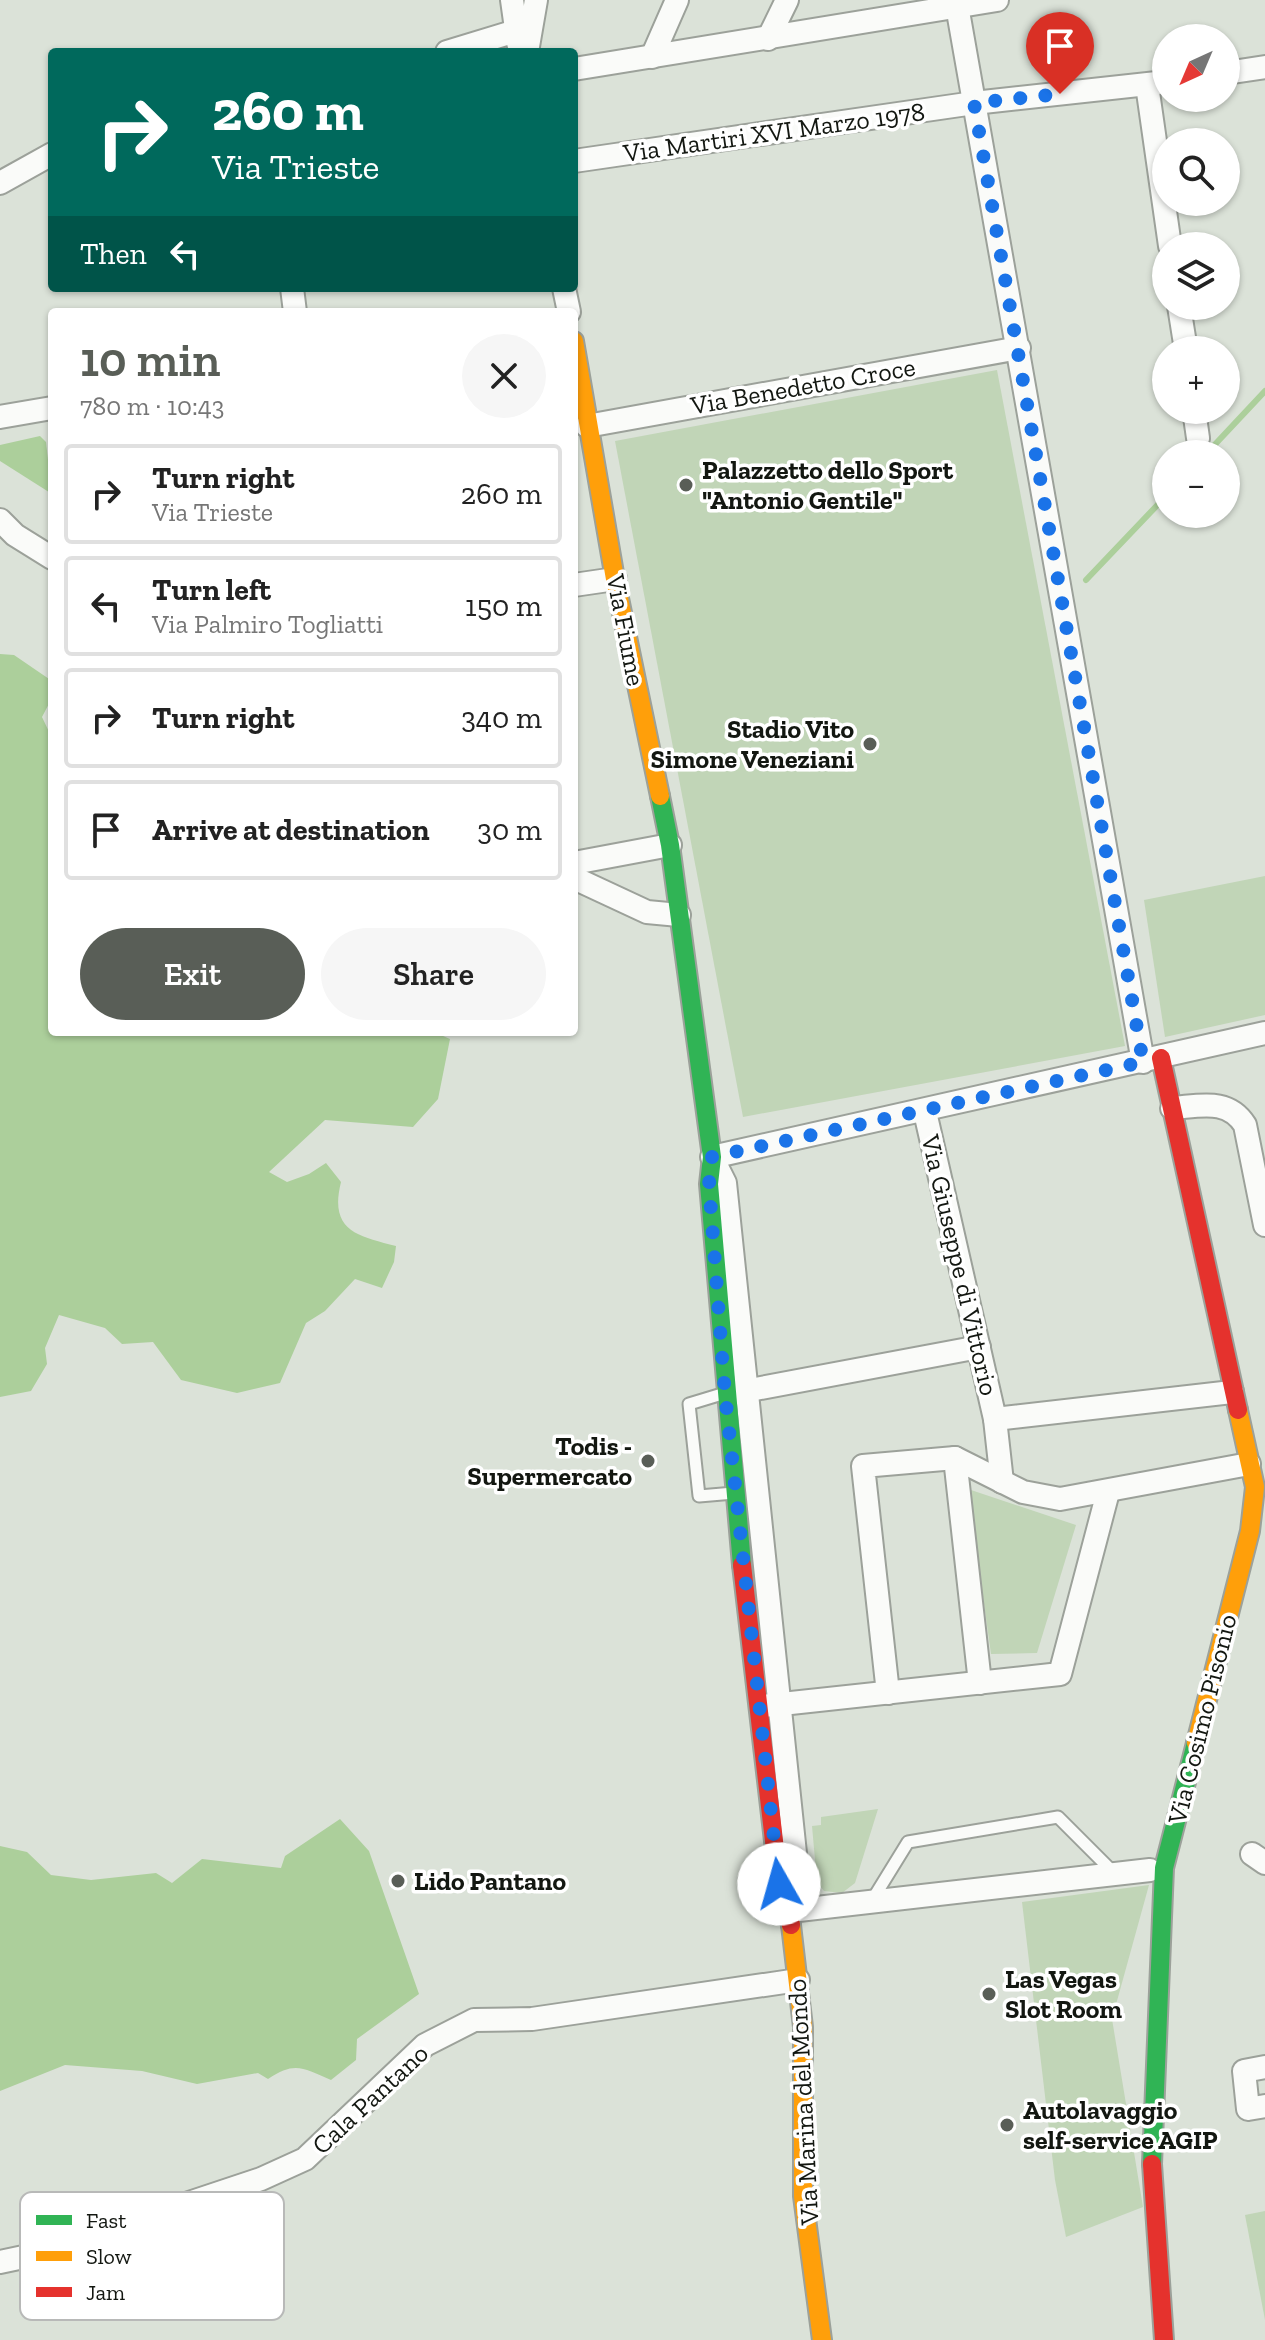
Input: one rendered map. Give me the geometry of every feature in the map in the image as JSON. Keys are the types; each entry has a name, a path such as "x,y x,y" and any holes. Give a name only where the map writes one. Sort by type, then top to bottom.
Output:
{"street":[{"path":"473,48 518,41 512,0"},
{"path":"528,48 536,0"},
{"path":"652,57 677,0"},
{"path":"768,39 787,0"},
{"path":"578,68 768,39 956,3 997,0"},
{"path":"956,3 1152,1060"},
{"path":"1240,71 1265,67"},
{"name":"Via Martiri XVI Marzo 1978","path":"578,160 974,103 1152,83"},
{"path":"1158,112 1169,232"},
{"path":"0,183 48,156"},
{"name":"Via Benedetto Croce","path":"587,426 1019,348"},
{"name":"Via Fiume","path":"578,367 615,579 670,845 712,1157"},
{"path":"0,417 48,409"},
{"path":"1196,424 1198,438"},
{"path":"0,520 15,535 48,556"},
{"path":"578,584 615,579"},
{"path":"578,862 670,845"},
{"path":"578,880 647,912 679,915"},
{"path":"712,1157 925,1112 1265,1033"},
{"name":"Via Cosimo Pisonio","path":"1152,1060 1172,1108 1232,1392 1249,1464 1260,1487 1164,1868 1152,2174 1164,2340"},
{"path":"1172,1108 1220,1105 1239,1115 1245,1125 1265,1225"},
{"name":"Via Giuseppe di Vittorio","path":"925,1112 995,1419 1002,1482"},
{"name":"Via Marina del Mondo","path":"712,1157 725,1183 735,1392 735,1492 798,1882 790,1911 804,2067 802,2179 822,2340"},
{"path":"735,1392 979,1347"},
{"name":"Via Marina del Mondo","path":"735,1392 767,1705"},
{"name":"Via Giuseppe di Vittorio","path":"995,1419 1232,1392"},
{"path":"888,1693 863,1466 955,1458 1023,1492 1060,1499 1249,1464"},
{"path":"955,1458 980,1683"},
{"path":"767,1705 1060,1674 1108,1492"},
{"path":"790,1911 1150,1870"},
{"name":"Cala Pantano","path":"222,2192 305,2159 425,2045 474,2020 532,2019 798,1980"},
{"path":"1265,2067 1244,2071 1248,2109 1265,2106"},
{"name":"Cala Pantano","path":"0,2262 20,2258"}],"lane":[{"path":"735,1392 689,1404 699,1496 735,1492"},
{"path":"871,1902 908,1842 1058,1817 1115,1874"}],"shaded area":[{"name":"Stadio Vito Simone Veneziani","path":"997,370 1125,1046 743,1117 615,441"},
{"path":"40,436 46,442 48,491 0,461 0,445"},
{"path":"0,654 14,655 48,678 48,706 42,717 48,730 48,1036 443,1036 450,1039 438,1099 413,1127 325,1120 269,1172 287,1182 309,1174 326,1163 341,1182 338,1198 343,1221 358,1234 396,1246 394,1262 382,1288 355,1279 325,1311 306,1323 280,1383 237,1393 181,1380 153,1342 122,1344 105,1328 59,1315 45,1348 47,1364 31,1391 0,1397"},
{"path":"1265,876 1265,1015 1165,1037 1144,900"},
{"path":"968,1489 1076,1525 1037,1653 991,1654"},
{"path":"878,1809 855,1883 842,1893 824,1891 817,1882 812,1826 821,1825 821,1817"},
{"path":"340,1819 369,1851 419,1994 357,2039 356,2060 331,2080 292,2068 268,2079 258,2073 197,2084 142,2071 65,2065 0,2091 0,1846 27,1852 51,1875 91,1880 156,1873 172,1883 202,1859 281,1868 285,1856"},
{"path":"1149,1885 1112,2019 1143,2207 1066,2237 1055,2180 1022,1902"},
{"path":"1265,2211 1265,2320 1245,2215"}],"waterway":[{"path":"1219,440 1265,391"},
{"path":"1086,580 1152,511"}],"traffic: fast":[{"path":"660,796 670,845 712,1157 709,1184 742,1565"},
{"path":"1152,2164 1164,1868 1196,1743"}],"traffic: slow":[{"path":"578,364 615,579 660,796"},
{"path":"1196,1743 1250,1531 1255,1487 1238,1410"},
{"path":"791,1925 803,2027 803,2196 822,2340"}],"traffic: jam":[{"path":"1161,1058 1238,1410"},
{"path":"742,1565 779,1884 791,1925"},
{"path":"1152,2164 1164,2340"}],"place":[{"name":"Palazzetto dello Sport \"Antonio Gentile\"","path":"686,485"},
{"name":"Stadio Vito Simone Veneziani","path":"870,744"},
{"name":"Todis - Supermercato","path":"648,1461"},
{"name":"Lido Pantano","path":"398,1881"},
{"name":"Las Vegas Slot Room","path":"989,1994"},
{"name":"Autolavaggio self-service AGIP","path":"1007,2125"}],"route":[{"path":"779,1884 725,1394 709,1184 712,1157 1143,1062 974,103 1060,94"}]}
